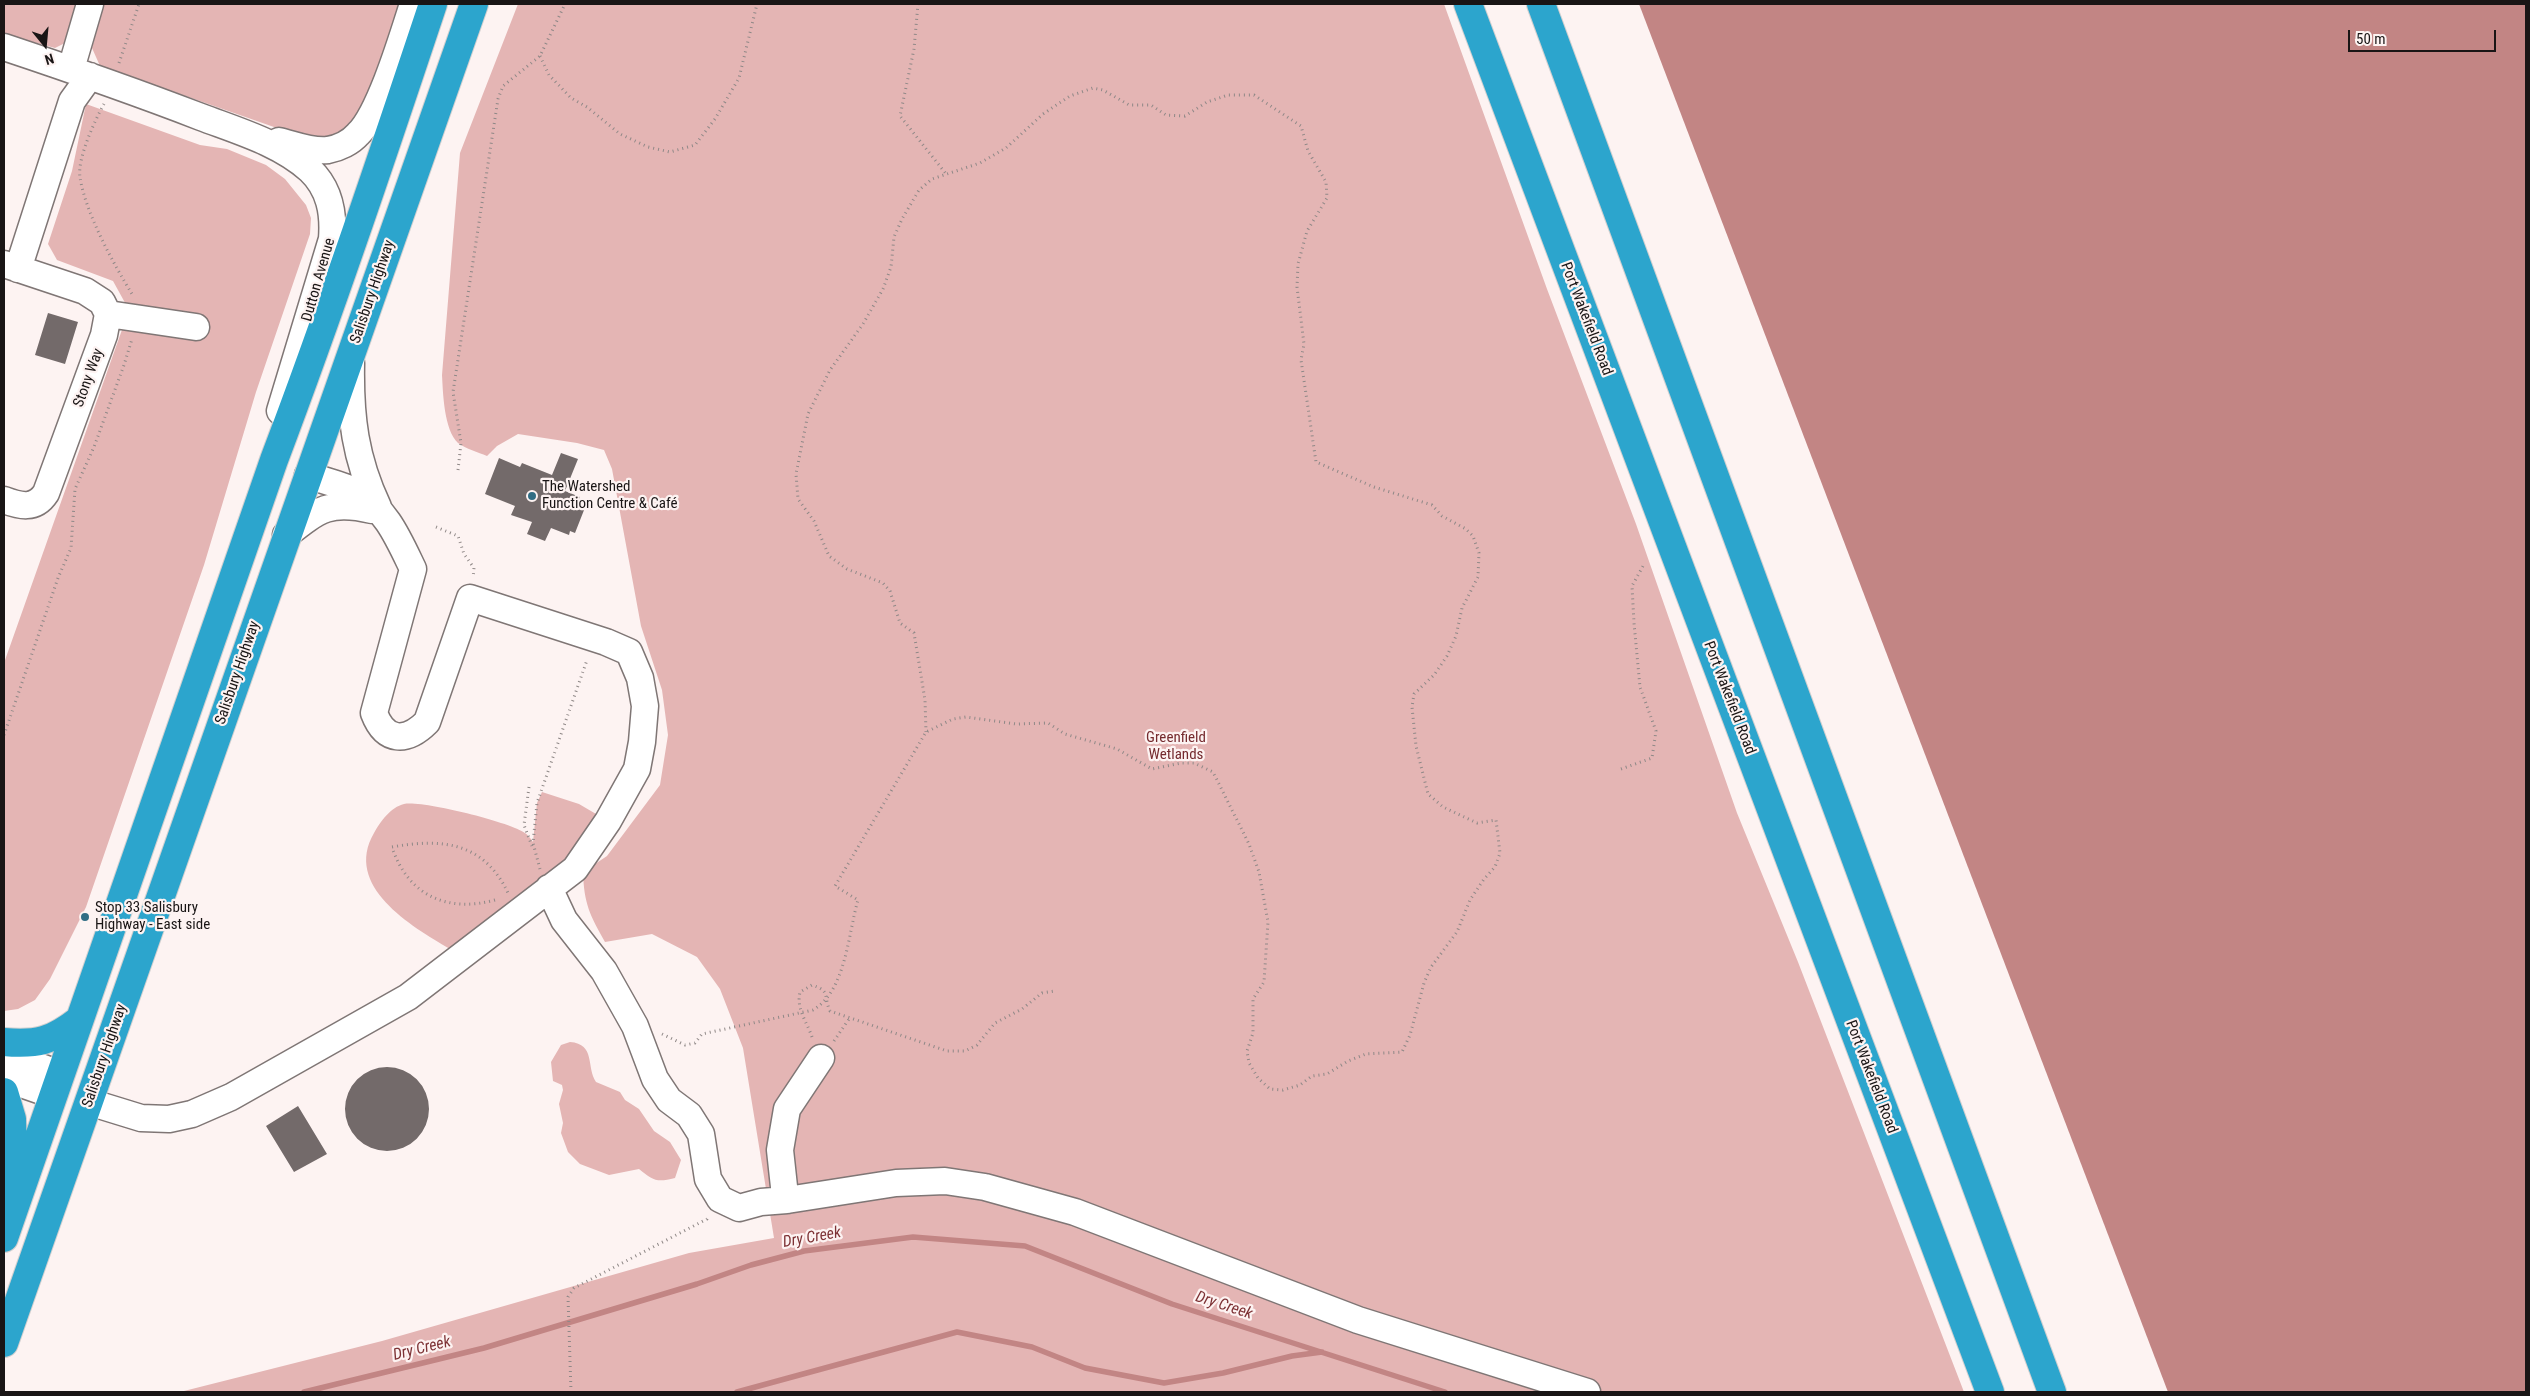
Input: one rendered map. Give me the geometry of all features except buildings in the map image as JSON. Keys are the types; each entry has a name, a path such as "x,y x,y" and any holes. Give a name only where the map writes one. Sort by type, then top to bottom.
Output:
{"highway":[{"path":"4,1238 274,460 348,256 433,4"},
{"name":"Salisbury Highway","path":"4,1344 286,535 474,4"},
{"name":"Port Wakefield Road","path":"1468,4 1990,1392"},
{"path":"1541,4 2052,1392"},
{"path":"274,460 308,475"},
{"path":"4,1042 20,1043 47,1040 60,1035 79,1020"},
{"path":"56,1084 90,1098"},
{"path":"4,1092 12,1119 15,1203"}],"street":[{"path":"90,4 91,76 72,101 11,266 95,296 106,306 108,314 196,327"},
{"name":"Dutton Avenue","path":"251,136 319,150 339,147 354,138 360,133 373,109 394,62 413,4"},
{"name":"Dutton Avenue","path":"4,47 91,76 251,136 292,155 310,170 326,190 333,226 330,251 281,406 274,460"},
{"name":"Stony Way","path":"4,500 15,504 32,505 42,500 46,493 104,335 108,314"},
{"path":"351,355 350,397 353,432 360,465 380,512"},
{"path":"90,1098 141,1118 169,1119 192,1114 230,1097 408,997 511,906 549,888 574,869 608,821 637,769 642,742 645,706 640,678 629,652 594,638 470,598 427,722 416,733 403,737 390,735 379,726 374,713 413,569 394,528 380,512 356,492 308,475"},
{"path":"286,535 321,510 334,506 348,504 380,512"},
{"path":"549,888 564,920 604,971 635,1026 655,1079 669,1100 689,1115 701,1134 708,1179 720,1199 739,1208 761,1202 787,1200 896,1183 945,1181 1020,1196 1075,1212 1358,1320 1587,1392"},
{"path":"4,1054 56,1084"},
{"path":"787,1200 780,1150 787,1110 822,1058"},
{"path":"4,1078 56,1084"}],"path":[{"path":"91,76 139,4"},
{"path":"458,470 461,443 454,392 483,183 498,99 503,86 540,56 565,4"},
{"path":"540,56 549,74 571,98 586,107 620,134 648,147 670,152 695,145 739,78 757,4"},
{"path":"918,4 914,49 900,116 947,175"},
{"path":"635,1026 666,1035 685,1045 695,1042 702,1034 715,1030 813,1010 827,997 844,968 850,927 858,900 835,886 926,732 925,700 914,633 900,623 890,591 883,584 847,569 829,556 814,521 798,499 796,474 808,414 830,370 864,324 883,289 891,267 894,237 918,190 932,179 980,163 1006,148 1043,114 1070,96 1093,88 1104,90 1129,105 1151,105 1166,115 1185,116 1208,102 1228,95 1254,95 1301,126 1308,151 1326,182 1327,198 1307,231 1302,246 1298,264 1297,287 1304,344 1301,360 1316,462 1374,488 1432,505 1442,516 1466,529 1472,536 1479,553 1478,576 1462,608 1456,636 1447,656 1434,675 1414,694 1412,707 1416,746 1428,794 1443,807 1477,823 1496,820 1500,854 1495,867 1484,879 1470,900 1456,932 1431,967 1424,983 1410,1035 1402,1052 1366,1054 1348,1061 1328,1074 1312,1076 1300,1085 1282,1090 1270,1088 1258,1078 1249,1062 1247,1051 1253,1033 1253,999 1264,982 1268,922 1259,872 1242,828 1213,772 1194,762 1181,762 1152,769 1118,749 1065,734 1048,723 1016,724 966,717 953,719 926,732"},
{"path":"436,527 458,536 464,554 474,568 470,598"},
{"path":"1621,769 1652,758 1656,741 1656,731 1640,687 1634,623 1632,586 1643,566"},
{"path":"536,856 533,826 537,804 594,638"},
{"path":"529,788 524,825 549,888"},
{"path":"439,842 467,850 492,867 511,906 442,902 426,893 409,878 396,858 392,847 439,842"},
{"path":"822,1058 807,1022 799,1013 798,1001 800,992 805,988 812,986 823,989 830,1011 926,1046 947,1051 965,1051 977,1045 995,1023 1022,1009 1042,993 1055,991"},
{"path":"822,1058 849,1019"},
{"path":"571,1392 568,1297 574,1288 707,1219 711,1204 708,1179"}],"green space":[{"path":"4,4 78,4 65,43 55,48 4,34"},
{"path":"103,4 409,4 384,73 367,106 356,120 344,130 328,137 311,140 100,66 92,48"},
{"name":"Greenfield Wetlands","path":"518,4 1444,4 1547,289 1636,524 1737,813 1798,962 1964,1392 180,1392 382,1341 689,1253 774,1238 743,1048 720,989 697,957 652,934 605,942 586,901 583,872 607,856 660,785 668,735 662,690 641,626 612,469 604,450 577,443 518,434 497,446 487,456 458,443 453,437 447,421 442,375 460,153"},
{"path":"86,104 200,145 227,149 266,165 285,179 306,205 311,218 310,234 256,392 204,565 86,907 50,979 35,1000 18,1009 4,1011 4,663 129,310 113,281 57,260 48,244 72,171"},
{"path":"542,792 579,804 608,821 575,869 450,949 417,929 401,916 374,887 367,870 367,852 379,824 395,808 404,804 428,805 485,818 516,828 526,834 533,842 537,803"},
{"path":"570,1042 584,1047 596,1082 620,1092 625,1100 639,1109 654,1131 670,1142 681,1160 675,1178 655,1180 639,1169 609,1175 580,1164 568,1152 561,1133 563,1123 559,1104 563,1090 562,1085 553,1081 551,1062 561,1045"}],"shaded area":[{"path":"1639,4 2526,4 2526,1392 2168,1392"}],"waterway":[{"name":"Dry Creek","path":"304,1392 484,1348 697,1284 751,1265 804,1251 913,1237 1025,1246 1172,1304 1445,1392"},
{"name":"Dry Creek","path":"737,1392 957,1332 1032,1347 1085,1368 1164,1383 1223,1373 1292,1356 1322,1352"}],"place":[{"name":"The Watershed Function Centre & Café","path":"532,496"},
{"name":"Stop 33 Salisbury Highway - East side","path":"85,917"}]}
